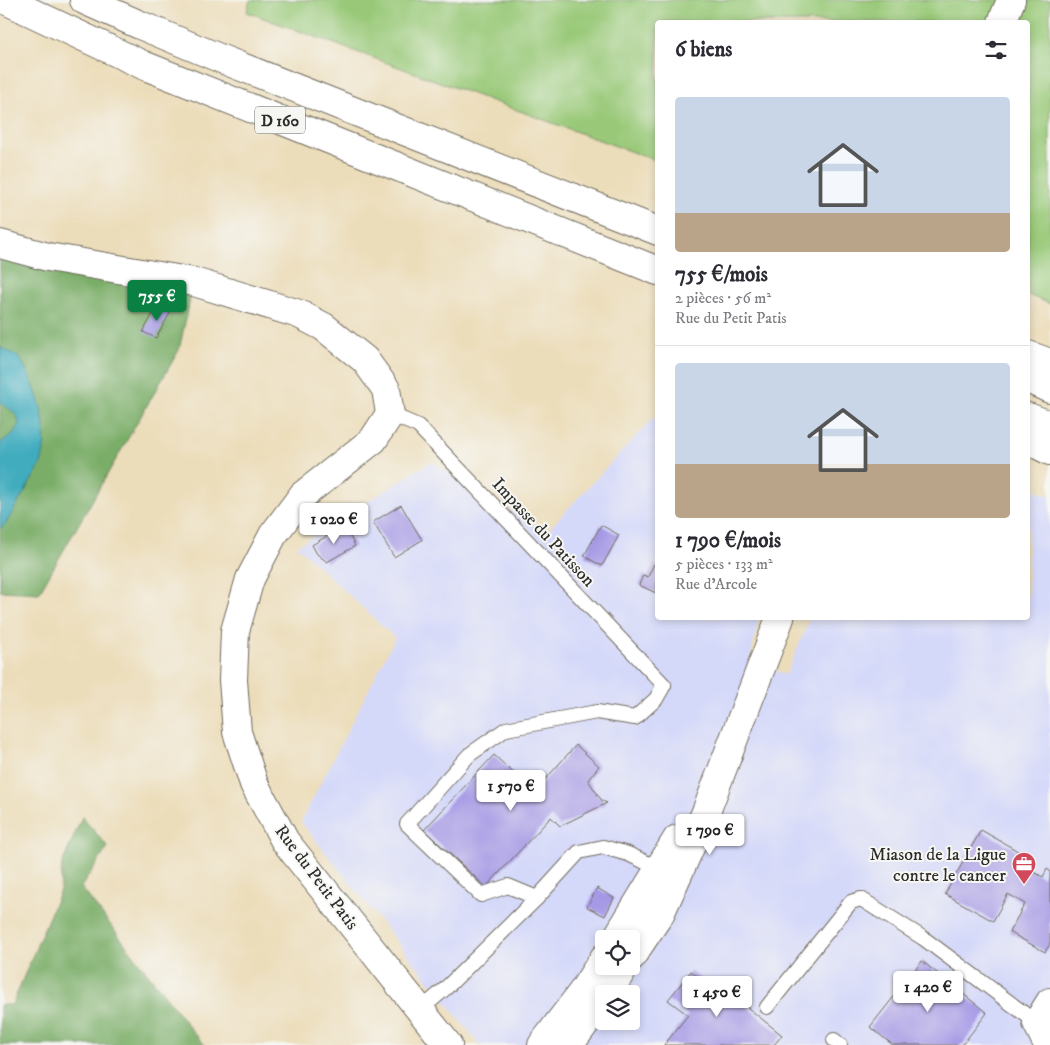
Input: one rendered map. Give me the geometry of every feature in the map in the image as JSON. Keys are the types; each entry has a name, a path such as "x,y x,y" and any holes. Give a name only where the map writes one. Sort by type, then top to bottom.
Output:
{"main road":[{"name":"D 160","path":"5,0 143,65 655,269"},
{"name":"D 160","path":"84,0 224,60 655,230"},
{"path":"1003,20 1011,0"},
{"path":"0,244 48,257 194,282 299,314 324,326 365,360 386,389 390,414"},
{"path":"1030,356 1050,363"},
{"path":"1030,380 1050,389"},
{"name":"Rue du Petit Patis","path":"390,414 373,440 303,495 273,535 250,579 235,631 232,680 237,732 254,784 285,841 448,1045"},
{"path":"1030,418 1050,425"},
{"path":"1030,441 1050,451"},
{"path":"640,944 660,914 706,812 779,620"},
{"path":"622,930 660,869 739,729"},
{"path":"607,985 616,975"},
{"path":"542,1045 595,997"},
{"path":"554,1045 595,997"},
{"path":"569,1045 595,999"}],"lane":[{"name":"Impasse du Patisson","path":"390,414 418,426 664,686 656,699 635,718 597,712 506,729 469,755 407,824 481,896 508,886 537,898"},
{"path":"420,1010 446,988 537,898 579,852 603,847 628,854 660,869"},
{"path":"767,1007 851,902 861,899 923,938 1045,1023"}],"shaded area":[{"path":"653,418 655,420 655,620 759,620 750,660 786,675 809,620 1030,620 1030,488 1050,496 1050,1045 480,1045 301,822 395,638 297,546 431,462 546,532"}],"green space":[{"path":"250,0 1050,0 1050,304 1030,296 1030,20 655,20 655,160 247,12"},
{"path":"0,255 194,282 179,350 39,593 0,591"},
{"path":"82,817 108,847 81,887 205,1045 0,1045 0,1005 12,1005 60,890 62,864"}],"water":[{"path":"0,347 17,356 24,366 40,404 45,440 41,464 5,525 0,529 0,443 13,434 19,424 15,414 0,403"}],"building":[{"path":"157,306 170,313 156,338 143,332"},
{"path":"401,505 422,540 394,557 373,522"},
{"path":"601,525 619,535 602,566 584,556"},
{"path":"344,526 355,546 327,562 317,554 312,545"},
{"path":"655,564 655,593 639,585 643,575 648,577"},
{"path":"576,745 599,766 588,780 602,801 607,803 560,826 551,817 486,887 424,830 494,755 534,792"},
{"path":"981,830 1030,858 1025,867 1043,877 1047,869 1050,871 1050,944 1045,952 1009,932 1025,904 1008,894 993,921 945,894"},
{"path":"597,888 614,898 605,916 587,907"},
{"path":"922,961 987,1013 962,1045 893,1045 870,1027"},
{"path":"691,971 710,986 714,981 782,1035 774,1045 664,1045 688,1015 668,1000"}],"place":[{"name":"Miason de la Ligue contre le cancer","path":"1024,885"}]}
